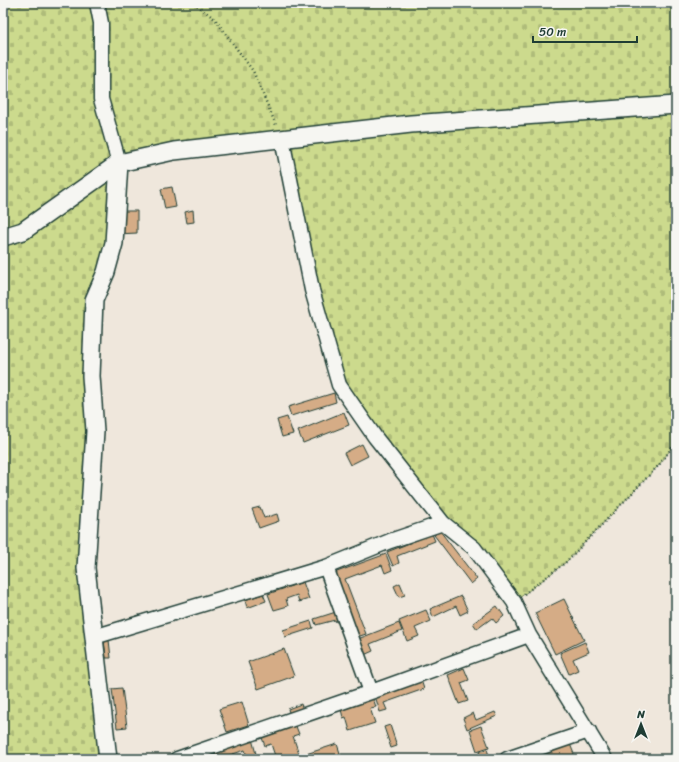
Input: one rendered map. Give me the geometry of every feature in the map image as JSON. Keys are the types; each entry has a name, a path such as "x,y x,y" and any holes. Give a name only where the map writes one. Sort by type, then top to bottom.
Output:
{"street":[{"path":"97,3 101,23 101,99 119,163 114,243 106,272 94,300 91,376 95,431 86,568 108,759"},
{"path":"3,237 24,231 119,163 174,151 411,124 676,105"},
{"path":"282,139 312,290 338,385 375,437 443,523 474,548 514,602 529,635 605,759"},
{"path":"94,637 326,567 390,541 443,523"},
{"path":"326,567 371,692"},
{"path":"178,759 529,635"},
{"path":"507,759 589,731"},
{"path":"589,731 602,759"}],"path":[{"path":"194,3 215,19 253,71 282,139"},
{"path":"514,602 566,562 659,465 676,442"}],"green space":[{"path":"3,3 676,3 676,442 659,465 566,562 514,602 443,523 339,385 282,139 119,163 114,243 94,300 89,515 108,759 3,759"}],"building":[{"path":"172,187 176,207 165,209 161,189"},
{"path":"193,210 194,222 187,223 185,212"},
{"path":"118,211 137,211 137,233 118,234"},
{"path":"334,393 336,402 291,416 288,407"},
{"path":"344,412 349,425 303,443 298,431"},
{"path":"287,417 293,434 282,437 277,420"},
{"path":"362,444 368,456 350,465 344,453"},
{"path":"260,507 264,518 277,514 279,521 259,528 252,509"},
{"path":"440,531 477,579 471,584 434,535"},
{"path":"432,534 435,541 397,556 399,563 393,566 387,552"},
{"path":"386,554 392,570 385,573 382,565 345,579 366,634 357,637 334,573"},
{"path":"303,582 309,599 299,602 297,595 286,599 288,606 274,610 268,594"},
{"path":"400,583 405,595 399,597 394,586"},
{"path":"263,594 266,601 247,608 245,600"},
{"path":"461,596 468,611 460,615 456,606 433,617 430,609"},
{"path":"564,599 584,640 555,654 535,613"},
{"path":"497,606 504,616 496,623 492,618 477,629 473,623"},
{"path":"426,610 431,621 415,628 419,636 407,641 399,621"},
{"path":"339,611 342,621 336,622 335,620 316,625 314,619"},
{"path":"311,621 313,628 285,637 283,630"},
{"path":"399,623 402,631 370,644 373,651 364,655 358,639"},
{"path":"104,640 109,640 111,658 106,658"},
{"path":"585,642 589,652 573,659 578,670 569,674 560,653"},
{"path":"284,649 294,676 258,689 248,662"},
{"path":"464,668 469,680 461,683 468,701 459,704 448,675"},
{"path":"421,680 424,689 384,703 387,710 380,712 375,696"},
{"path":"122,688 127,727 117,728 112,689"},
{"path":"373,698 376,707 370,708 375,723 350,731 346,717 343,718 341,709"},
{"path":"242,702 249,725 227,732 219,709"},
{"path":"301,704 304,712 290,716 288,709"},
{"path":"495,712 497,716 467,729 463,718 473,713 476,720"},
{"path":"295,724 299,734 293,736 299,754 292,756 293,759 276,759 271,744 265,746 261,735"},
{"path":"390,725 397,746 391,748 384,727"},
{"path":"481,726 489,747 477,751 470,730"},
{"path":"252,739 256,754 247,757 245,750 224,757 225,759 216,759 214,751"},
{"path":"337,744 342,759 335,759 334,757 327,759 307,759 306,754"},
{"path":"570,744 576,759 566,759 564,755 553,759 529,759"},
{"path":"487,749 489,756 495,754 497,759 481,759 479,752"}]}
